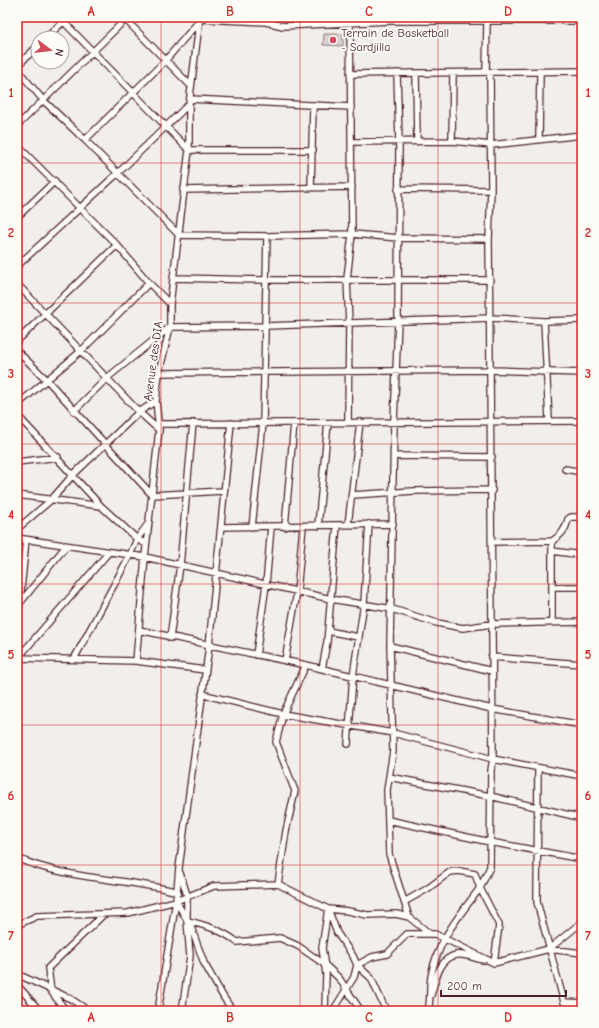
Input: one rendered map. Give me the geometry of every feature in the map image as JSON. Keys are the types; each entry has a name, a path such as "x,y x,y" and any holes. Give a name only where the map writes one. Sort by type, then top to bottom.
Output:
{"street":[{"path":"52,30 61,19 68,17"},
{"path":"262,17 283,26 350,23 389,18 483,20 569,19 582,21"},
{"path":"314,17 315,24"},
{"path":"334,23 337,17"},
{"path":"17,126 126,18 165,61 192,86"},
{"path":"85,140 165,61 199,18 267,20"},
{"name":"Avenue des DIA","path":"136,661 158,427 156,401 160,373 170,327 170,304 189,150 190,102 199,18"},
{"path":"61,19 132,94 189,150 313,150"},
{"path":"431,995 431,978 443,938 480,888 490,867 490,796 493,759 491,657 491,318 489,239 492,190 488,72 483,20"},
{"path":"348,422 348,279 352,234 350,23"},
{"path":"30,54 17,67 43,100 85,140 179,235 267,236 352,234 399,238 489,239"},
{"path":"350,74 488,72 540,73 582,71"},
{"path":"397,73 399,142 398,321 395,372 393,492 394,524 390,646 393,733 392,757 387,790 389,854 409,917"},
{"path":"416,73 417,142"},
{"path":"452,141 453,73"},
{"path":"539,138 540,73"},
{"path":"17,266 118,173 190,102 351,107"},
{"path":"311,188 313,105"},
{"path":"352,142 452,141 491,144 539,138 582,135"},
{"path":"17,144 117,245 149,283 170,304"},
{"path":"17,216 55,181"},
{"path":"183,190 352,187"},
{"path":"398,189 492,190"},
{"path":"252,527 263,423 267,236"},
{"path":"17,342 117,245"},
{"path":"174,278 266,280 348,279 398,281 490,280"},
{"path":"17,405 80,351 149,283"},
{"path":"17,284 139,412 158,427 193,423 582,421"},
{"path":"74,411 107,378 170,327 349,324 491,318 544,321 582,320"},
{"path":"544,321 549,420"},
{"path":"17,351 47,380 152,495 223,491"},
{"path":"160,373 491,370 582,373"},
{"path":"17,529 51,500 73,476 139,412 156,401"},
{"path":"17,415 101,506 137,539 146,544"},
{"path":"348,525 360,422"},
{"path":"170,638 180,565 193,423"},
{"path":"158,1011 178,892 179,868 188,812 209,646 215,573 221,527 223,491 231,423"},
{"path":"285,527 294,423"},
{"path":"318,526 328,423"},
{"path":"394,456 492,457"},
{"path":"17,462 58,458"},
{"path":"565,470 582,472"},
{"path":"352,495 393,492 492,490"},
{"path":"17,495 101,506"},
{"path":"492,542 552,540 562,534 566,528 568,519 571,517 582,517"},
{"path":"74,659 130,555 137,539 148,523"},
{"path":"348,744 353,676 364,603 370,524"},
{"path":"221,527 394,524"},
{"path":"322,669 328,631 337,525"},
{"path":"285,661 297,592 302,526"},
{"path":"256,655 266,585 271,527"},
{"path":"17,538 145,557 297,592 392,609 437,624 463,628 492,624 582,622"},
{"path":"17,629 26,540"},
{"path":"552,540 552,622"},
{"path":"20,603 66,546"},
{"path":"552,551 582,555"},
{"path":"18,658 109,552"},
{"path":"552,587 582,587"},
{"path":"139,630 170,638 306,665 492,709 582,725"},
{"path":"328,631 358,637"},
{"path":"390,646 492,671"},
{"path":"491,657 582,664"},
{"path":"18,658 136,661 205,670"},
{"path":"278,884 286,830 295,791 276,742 283,714 306,665"},
{"path":"202,694 283,714 393,733 493,759 582,776"},
{"path":"538,768 537,902 564,1002 572,1011"},
{"path":"389,777 490,796 582,818"},
{"path":"388,820 490,842 582,858"},
{"path":"17,858 55,871 156,886 178,892"},
{"path":"179,868 187,895 187,921 190,956 182,1011"},
{"path":"404,902 427,889 450,872 459,871 475,874 480,888 499,925 494,963"},
{"path":"17,925 37,916 128,914 176,901 187,895 214,886 278,884 328,909 367,915 396,914 409,917 430,934"},
{"path":"176,901 191,927 204,963 233,1011"},
{"path":"325,1011 326,974 322,948 328,909"},
{"path":"328,909 338,933 357,965 371,978 383,1004 388,1011"},
{"path":"66,1011 51,990 48,968 103,915"},
{"path":"187,921 204,925 226,934 237,942 280,938 298,946 324,964 339,978 361,1011"},
{"path":"550,949 582,922"},
{"path":"357,965 372,958 387,954 407,934 430,934 443,938 494,963"},
{"path":"428,1011 431,995 440,968 456,954 494,963 550,949 582,953"},
{"path":"333,1011 354,977 357,965"},
{"path":"17,974 71,999 89,1011"},
{"path":"17,985 40,1011"},
{"path":"564,1002 582,1003"}],"shaded area":[{"name":"Terrain de Basketball - Sardjilla","path":"324,34 343,34 343,46 323,45"}],"place":[{"name":"Terrain de Basketball - Sardjilla","path":"333,40"}]}
